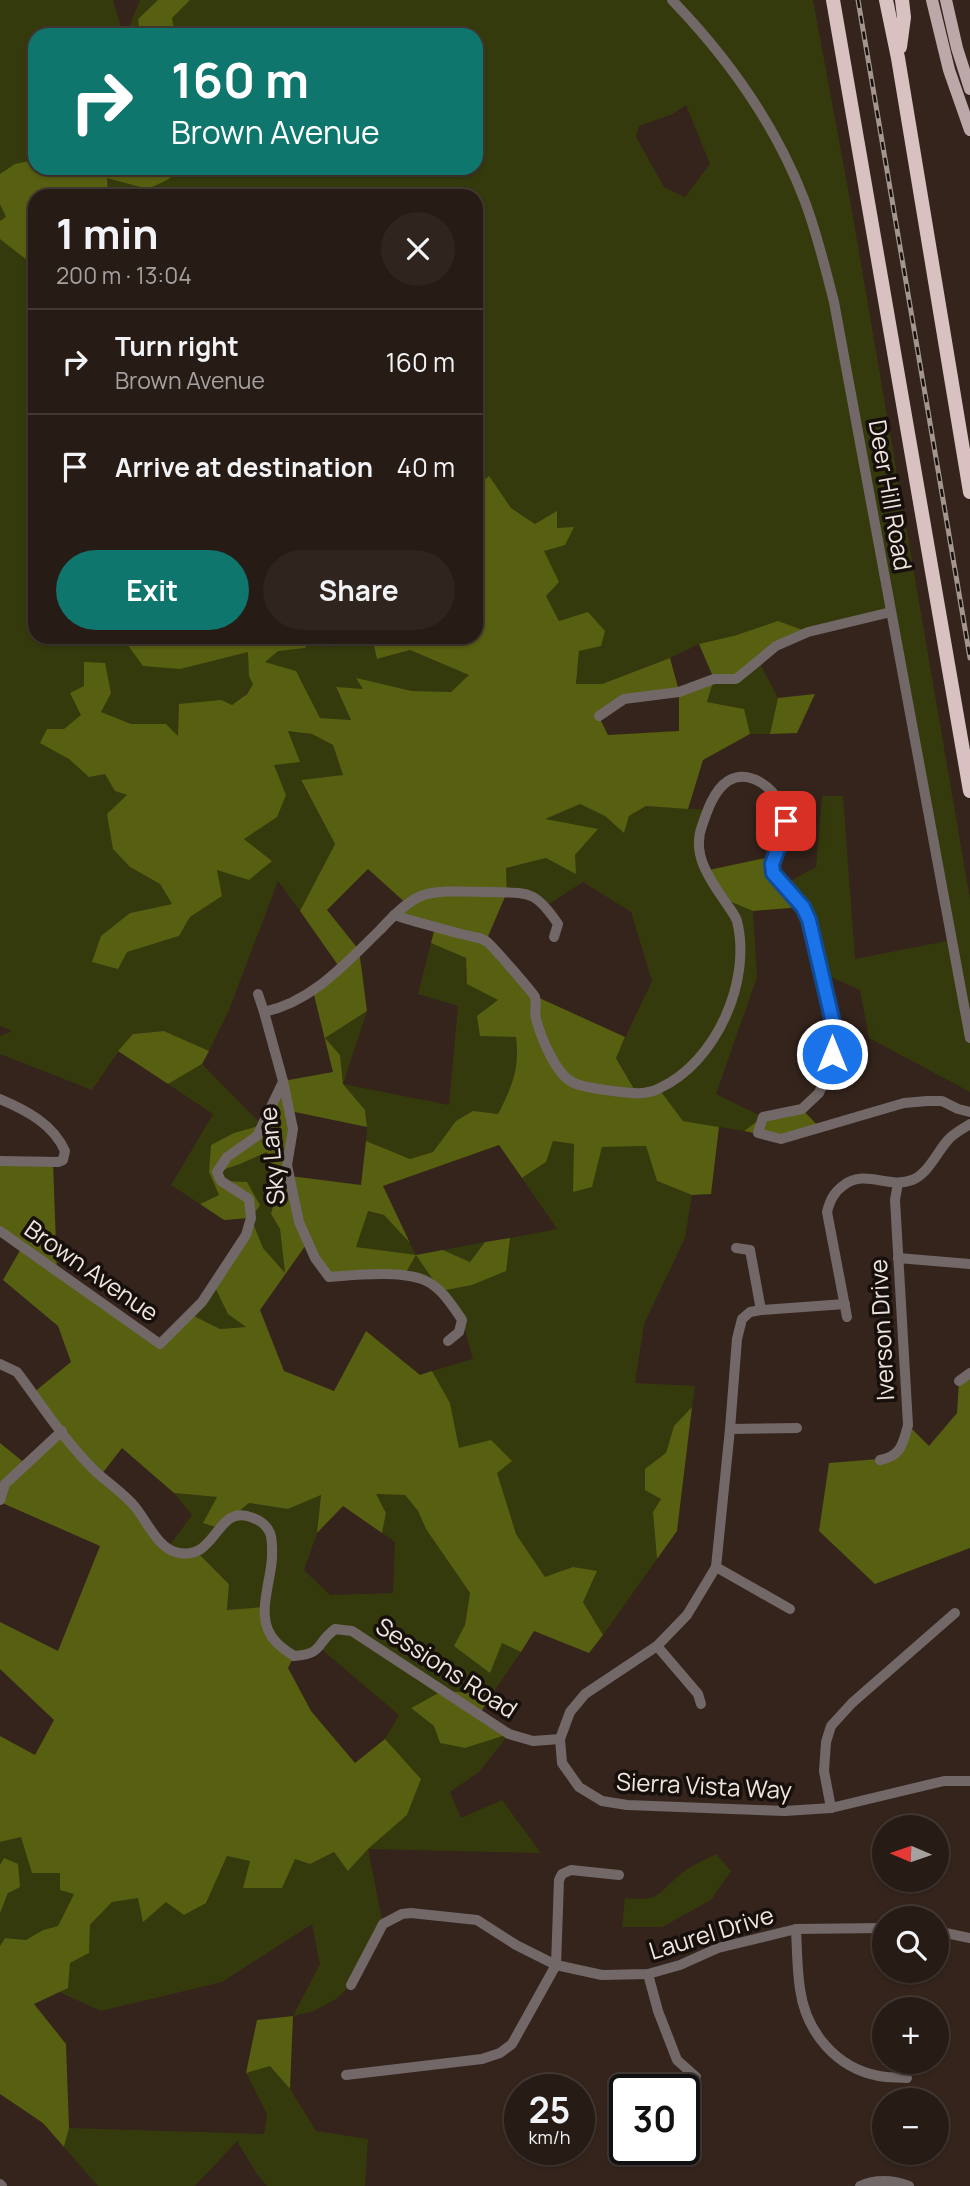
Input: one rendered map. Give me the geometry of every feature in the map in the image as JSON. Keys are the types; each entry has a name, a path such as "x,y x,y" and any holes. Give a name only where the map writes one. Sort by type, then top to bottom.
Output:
{"highway":[{"path":"833,0 970,791"},
{"path":"886,0 970,492"},
{"path":"898,58 904,17 902,0"}],"main road":[{"path":"932,0 949,70 970,130"},
{"path":"946,0 970,89"}],"street":[{"name":"Deer Hill Road","path":"672,0 728,64 770,128 804,199 821,248 834,302 970,1038"},
{"path":"599,716 624,699 679,692 714,679 736,678 776,646 808,632 891,612"},
{"path":"394,915 486,941 534,996 535,1017 554,1063 573,1083 637,1094 659,1089 678,1077 709,1048 726,1019 736,981 740,948 737,919 704,871 699,846 700,831 720,788 730,780 750,778 774,794 784,814 785,830 772,869 803,907 809,920 834,1027 832,1054 827,1076 819,1093 802,1109 764,1117 758,1133 781,1139 904,1103 942,1101 970,1112"},
{"path":"264,1012 283,1008 299,1000 330,979 394,915 422,896 456,891 528,893 546,906 558,924 554,937"},
{"name":"Sky Lane","path":"258,994 283,1081 293,1129 287,1165 299,1222 315,1258 329,1277 363,1274 424,1280 441,1291 462,1320 459,1332 448,1341"},
{"name":"Brown Avenue","path":"0,1231 160,1345 202,1302 246,1235 251,1217 249,1199 221,1181 217,1171 227,1157 257,1136 283,1081"},
{"path":"0,1099 42,1122 58,1137 65,1151 63,1160 58,1162 0,1161"},
{"path":"847,1317 827,1212 830,1200 848,1182 861,1177 898,1183 914,1180 926,1170 950,1137 970,1124"},
{"name":"Iverson Drive","path":"880,1460 891,1458 903,1446 908,1426 895,1200 898,1183"},
{"path":"736,1248 750,1250 761,1310"},
{"path":"898,1258 970,1264"},
{"path":"560,1739 570,1712 585,1694 657,1646 687,1615 716,1567 737,1339 743,1320 750,1312 761,1310 845,1304"},
{"path":"0,1364 18,1372 62,1432 5,1484 0,1500"},
{"path":"959,1381 970,1373"},
{"path":"730,1429 797,1428"},
{"name":"Sessions Road","path":"62,1432 91,1467 135,1507 167,1549 181,1554 196,1551 208,1545 219,1528 231,1517 245,1514 260,1521 270,1532 272,1548 272,1568 264,1607 266,1624 275,1642 294,1656 310,1655 320,1648 325,1636 335,1629 352,1631 509,1734 533,1741 560,1739"},
{"path":"716,1567 790,1609"},
{"path":"831,1808 824,1771 825,1742 831,1726 852,1703 955,1613"},
{"path":"657,1646 698,1694 701,1704"},
{"name":"Sierra Vista Way","path":"560,1739 562,1763 579,1787 602,1801 627,1805 785,1811 831,1808 944,1781 970,1781"},
{"path":"346,2075 482,2059 500,2053 512,2044 556,1965 559,1880 562,1874 571,1871 619,1875"},
{"name":"Laurel Drive","path":"351,1985 383,1924 402,1913 477,1920 516,1945 556,1965 602,1975 648,1974 680,1965 718,1948 796,1928 872,1928"},
{"path":"796,1928 800,1990 808,2020 827,2049 862,2071 880,2077 907,2078"},
{"path":"949,1934 970,1938"},
{"path":"648,1974 658,2011 677,2060 693,2074"},
{"path":"860,2186 878,2181 896,2181 909,2186"}],"green space":[{"path":"0,0 113,0 121,28 28,28 28,175 119,175 167,179 173,175 483,175 483,28 173,28 171,18 190,0 813,0 970,899 970,1092 869,1038 860,990 822,973 809,920 783,885 816,867 822,796 843,796 855,959 952,940 891,613 808,632 737,635 699,644 602,684 576,684 579,650 546,596 544,551 557,528 557,512 535,524 511,508 489,477 483,482 483,189 28,189 28,644 301,644 305,648 309,644 328,644 332,647 336,644 374,644 378,659 410,650 470,675 451,692 412,691 357,679 364,689 336,688 351,720 320,718 296,671 253,685 244,696 116,791 127,795 130,867 160,884 172,904 130,913 127,952 179,936 190,917 222,896 216,870 272,861 244,839 286,795 273,765 287,730 312,734 333,745 343,775 301,781 335,844 300,911 278,881 229,1010 209,1051 164,1031 133,1034 92,1090 0,1054 0,1036 12,1031 0,1026","holes":["686,105 710,164 685,197 664,187 636,137 639,126 673,114"]},
{"path":"140,0 158,0 138,19 139,28 129,28"},
{"path":"158,0 190,0 172,18 174,28 139,28 138,19"},
{"path":"28,161 28,175 174,175 148,189 107,178 108,189 28,189 27,260 0,239 0,221 6,217 0,204 0,174 15,164"},
{"path":"489,476 511,508 535,524 557,511 557,528 574,527 565,545 544,551 559,582 546,596 559,621 588,612 605,631 601,646 579,651 576,684 602,684 670,658 679,691 714,679 707,702 744,709 750,734 703,760 688,809 646,806 629,816 624,833 605,816 580,804 545,819 598,829 575,855 576,874 546,858 506,868 507,892 486,941 535,996 625,1037 616,1058 637,1094 659,1089 683,1121 719,1127 711,1194 692,1195 657,1181 646,1146 602,1147 592,1187 573,1192 574,1144 553,1141 546,1162 522,1178 499,1145 383,1186 410,1243 384,1215 368,1211 356,1247 416,1255 404,1276 329,1277 308,1242 260,1310 284,1371 334,1391 366,1331 420,1375 432,1371 450,1403 459,1448 491,1440 512,1461 497,1473 516,1534 545,1577 573,1567 597,1571 583,1602 603,1635 589,1653 534,1631 521,1652 502,1643 490,1673 454,1646 465,1625 470,1593 405,1495 376,1494 386,1513 382,1533 343,1506 317,1533 321,1495 288,1509 249,1503 219,1528 203,1523 217,1497 174,1493 122,1448 101,1475 167,1549 196,1551 229,1584 227,1610 264,1607 266,1624 294,1656 288,1668 311,1711 355,1763 385,1739 421,1779 407,1815 368,1849 348,1871 334,1852 310,1864 295,1859 282,1888 243,1888 250,1861 227,1856 206,1903 184,1915 166,1902 143,1922 138,1898 112,1902 90,1925 89,1953 70,1963 68,1988 34,2004 66,2044 69,2128 64,2147 43,2123 0,2094 0,1946 5,1938 26,1940 43,1930 58,1926 74,1894 60,1890 60,1873 32,1873 21,1837 0,1842 0,1736 35,1755 54,1720 0,1669 0,1622 58,1651 100,1546 0,1502 0,1443 26,1464 61,1432 33,1393 71,1362 58,1326 3,1280 22,1247 0,1231 0,1161 53,1163 57,1271 159,1344 190,1314 220,1329 246,1327 228,1314 213,1283 246,1235 250,1218 224,1220 200,1204 219,1195 209,1172 211,1145 234,1133 262,1125 283,1081 333,1072 313,991 340,968 300,911 335,844 301,780 343,775 333,745 312,734 288,731 300,762 274,765 286,795 277,817 244,839 272,861 249,880 217,870 222,896 190,917 179,936 127,952 118,969 92,962 101,936 130,913 172,904 160,884 130,867 113,849 107,814 127,795 115,791 105,774 89,777 69,759 40,743 47,729 64,729 81,715 70,693 84,686 84,662 105,663 111,693 101,712 131,724 166,724 178,736 179,704 221,700 232,705 247,694 253,684 249,676 248,652 180,669 143,666 127,644 309,644 305,648 278,651 265,662 296,671 320,718 351,720 336,687 363,689 356,678 412,691 451,692 469,675 410,650 377,659 374,644 483,644 483,481","holes":["679,692 679,731 608,735 599,717 624,699","368,869 408,905 394,915 435,927 431,943 466,958 467,984 498,1000 477,1016 480,1036 516,1037 514,1077 498,1114 473,1111 456,1121 433,1152 410,1159 366,1141 361,1185 290,1176 290,1111 367,1127 365,1110 343,1084 340,1055 325,1038 367,1011 359,950 327,910","267,1152 276,1194 271,1214 280,1229 285,1273 263,1248 251,1218 260,1205 247,1182 221,1181 217,1172"]},
{"path":"778,621 808,632 776,646 736,679 714,679 699,644"},
{"path":"758,660 778,698 770,734 750,734 743,709 707,702 714,679"},
{"path":"815,694 797,733 770,734 778,698"},
{"path":"580,803 605,816 624,833 629,816 646,806 708,810 699,845 724,899 753,911 757,977 716,1094 763,1117 744,1131 683,1121 659,1089 637,1094 616,1057 652,981 631,912 583,882 546,906 507,892 506,868 546,858 575,855 597,830 543,819"},
{"path":"775,856 772,864 803,907 753,911 724,899 704,871"},
{"path":"431,943 466,958 498,1000 516,1037 519,1057 512,1087 498,1114 456,1122 433,1152 410,1159 366,1141 365,1110 343,1084 449,1105 458,1006 418,994"},
{"path":"367,1011 343,1084 340,1055 325,1038"},
{"path":"164,1031 209,1051 202,1064 168,1084 118,1051 133,1034"},
{"path":"202,1064 262,1125 209,1172 219,1195 200,1204 171,1185 213,1114 168,1084"},
{"path":"802,1109 820,1128 781,1139 744,1131 763,1117"},
{"path":"553,1141 574,1144 592,1186 602,1147 646,1146 657,1181 692,1195 685,1238 644,1324 635,1383 695,1386 692,1407 674,1426 666,1453 661,1499 653,1512 657,1559 603,1635 583,1602 573,1567 546,1578 516,1534 496,1472 511,1461 459,1448 450,1403 432,1371 473,1359 462,1320 441,1291 404,1276 416,1256 356,1247 367,1211 384,1215 410,1243 416,1255 505,1271 510,1238 557,1229 522,1178 546,1162"},
{"path":"267,1152 276,1194 271,1214 280,1229 285,1274 263,1248 251,1218 221,1181 217,1172"},
{"path":"510,1238 506,1271 472,1285 441,1291 416,1255 443,1250 470,1262 485,1242"},
{"path":"485,1242 470,1262 443,1250"},
{"path":"213,1283 247,1327 220,1329 190,1314"},
{"path":"970,1373 970,1548 875,1584 819,1531 829,1463 891,1458 908,1425 929,1446 957,1413 959,1381"},
{"path":"692,1407 677,1531 657,1559 653,1512 661,1499 645,1490 645,1469 666,1453 674,1426"},
{"path":"174,1493 218,1497 231,1517 249,1503 288,1509 321,1495 317,1533 304,1570 330,1595 393,1593 395,1542 382,1533 386,1513 375,1494 405,1495 470,1593 465,1625 490,1673 502,1642 521,1652 492,1694 442,1691 411,1708 434,1726 440,1743 465,1748 509,1734 479,1772 450,1792 461,1818 502,1800 541,1853 368,1849 407,1815 421,1779 385,1739 399,1715 320,1648 294,1656 227,1611 229,1583 196,1551 167,1549 192,1515"},
{"path":"442,1691 492,1694 479,1715 509,1734 465,1748 440,1743 434,1726 411,1708"},
{"path":"21,1837 61,1873 74,1894 58,1926 43,1930 26,1940 5,1938 0,1946 0,1913 8,1893 4,1858 0,1865 0,1842"},
{"path":"368,1849 383,1924 351,1985 336,1999 314,2011 293,2016 320,1964 312,1924 222,1982 101,2011 59,1992 68,1988 70,1963 89,1953 90,1926 112,1901 138,1898 206,1903 227,1856 250,1861 243,1887 295,1859 310,1864 334,1852 349,1870"},
{"path":"716,1854 731,1871 711,1900 662,1927 622,1927 625,1898 653,1897 686,1870"},
{"path":"4,1858 18,1864 20,1887 8,1893 0,1913 0,1865"},
{"path":"293,2016 290,2089 270,2066 246,2073 257,2020"},
{"path":"270,2066 290,2089 316,2131 368,2139 365,2186 267,2186 237,2141 195,2186 98,2186 64,2147 69,2128 264,2134 267,2114 246,2073"}],"railway":[{"path":"858,0 970,658"}],"route":[{"path":"786,821 772,869 803,907 809,920 834,1027 832,1054"}]}
